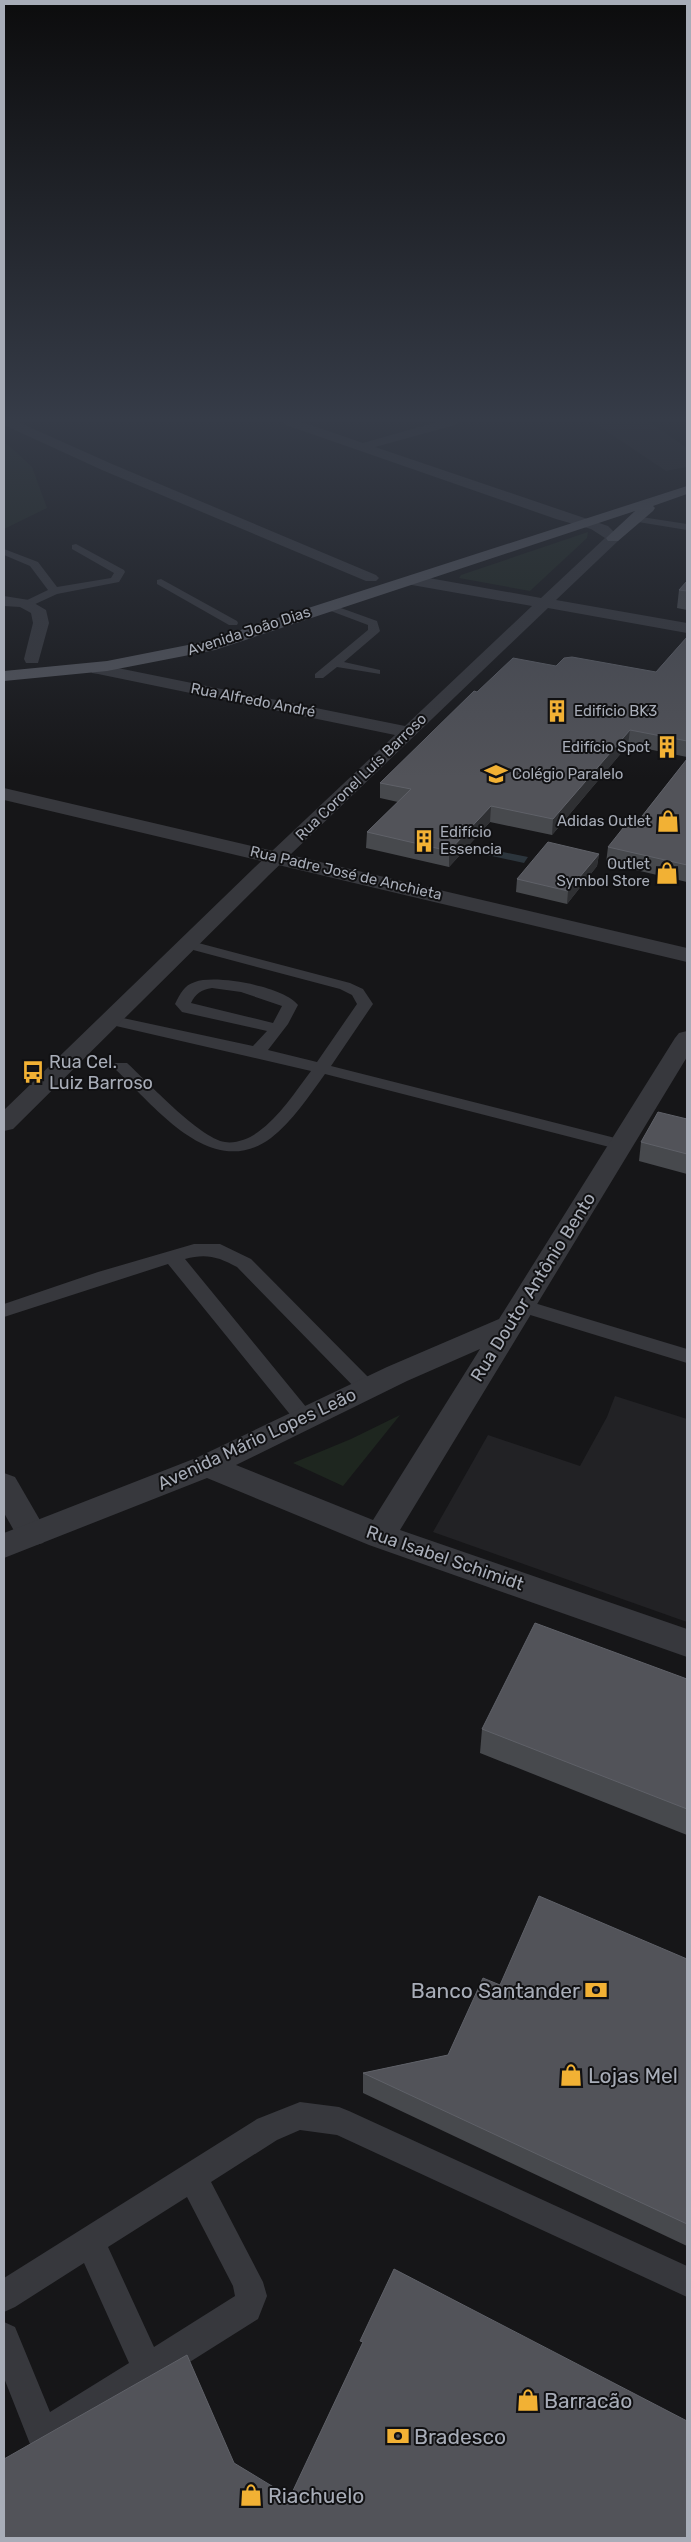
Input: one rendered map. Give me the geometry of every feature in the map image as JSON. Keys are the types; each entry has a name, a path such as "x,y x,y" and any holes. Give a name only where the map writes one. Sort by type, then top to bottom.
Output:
{"main road":[{"name":"Avenida João Dias","path":"315,595 486,541"},
{"name":"Avenida João Dias","path":"4,676 98,669 140,662 200,648 532,541"},
{"name":"Avenida João Dias","path":"4,660 32,659 125,648 204,631 270,610"}],"street":[{"path":"281,541 371,578"},
{"name":"Rua Coronel Luís Barroso","path":"4,1124 277,857 609,541"},
{"path":"412,580 687,628"},
{"path":"4,601 27,604 38,610 42,623 32,659"},
{"name":"Rua Alfredo André","path":"98,669 408,732"},
{"name":"Rua Padre José de Anchieta","path":"4,794 687,955"},
{"name":"Rua Doutor Antônio Bento","path":"380,1536 687,1038"},
{"name":"Avenida Mário Lopes Leão","path":"4,1546 206,1466 514,1316"},
{"name":"Rua Isabel Schimidt","path":"206,1466 380,1536 687,1643"},
{"path":"4,1485 32,1534"}],"lane":[{"path":"27,604 54,591 115,580 119,576 120,572 76,547"},
{"path":"4,552 34,564 54,591"},
{"path":"161,582 233,623"},
{"path":"319,676 374,631 375,627 373,623 327,606"},
{"path":"334,663 376,672"},
{"path":"122,1066 200,1137 223,1147 248,1143 267,1133 321,1069 365,1004 358,992 345,986 187,944"},
{"path":"257,1052 277,1029 288,1012 290,1005 285,1000 222,983 208,982 198,985 184,1000 184,1004 188,1009 277,1029"},
{"path":"109,1020 257,1052 621,1145"},
{"path":"4,1311 105,1276 194,1250 220,1250 244,1263 367,1388"},
{"path":"173,1257 304,1418"},
{"path":"514,1316 687,1356"},
{"path":"4,2296 267,2129 300,2116 338,2121 687,2282"},
{"path":"7,2352 42,2432 52,2431 247,2308 251,2296 248,2282 192,2177"},
{"path":"90,2241 148,2370"}],"shaded area":[{"path":"563,541 584,541 530,591 459,578 461,575"},
{"path":"483,848 528,857 524,863 478,853"},
{"path":"615,1396 687,1419 687,1622 433,1532 488,1435 580,1466 607,1417"},
{"path":"400,1415 343,1486 293,1463 351,1439"}],"building":[{"path":"687,581 687,591 679,590"},
{"path":"687,637 687,741 630,730 553,819 491,806 449,851 367,832 411,789 380,783 474,691 477,692 513,658 556,666 564,658 572,657 656,672"},
{"path":"687,759 687,865 608,847 631,818 639,820"},
{"path":"548,842 599,854 568,891 517,879"},
{"path":"658,1112 687,1119 687,1154 641,1142"},
{"path":"535,1623 687,1679 687,1809 482,1729"},
{"path":"539,1896 687,1959 687,2224 363,2073 448,2055 483,1978 500,1985"},
{"path":"394,2269 687,2421 687,2538 4,2538 4,2459 187,2355 234,2463 290,2497 363,2342 360,2341"}],"place":[{"name":"Edifício BK3","path":"557,711"},
{"name":"Edifício Spot","path":"667,747"},
{"name":"Colégio Paralelo","path":"496,774"},
{"name":"Adidas Outlet","path":"668,821"},
{"name":"Edifício Essencia","path":"424,841"},
{"name":"Outlet Symbol Store","path":"667,873"},
{"name":"Rua Cel. Luiz Barroso","path":"33,1072"},
{"name":"Banco Santander","path":"596,1990"},
{"name":"Lojas Mel","path":"571,2075"},
{"name":"Barracão","path":"528,2400"},
{"name":"Bradesco","path":"398,2436"},
{"name":"Riachuelo","path":"251,2495"}]}
